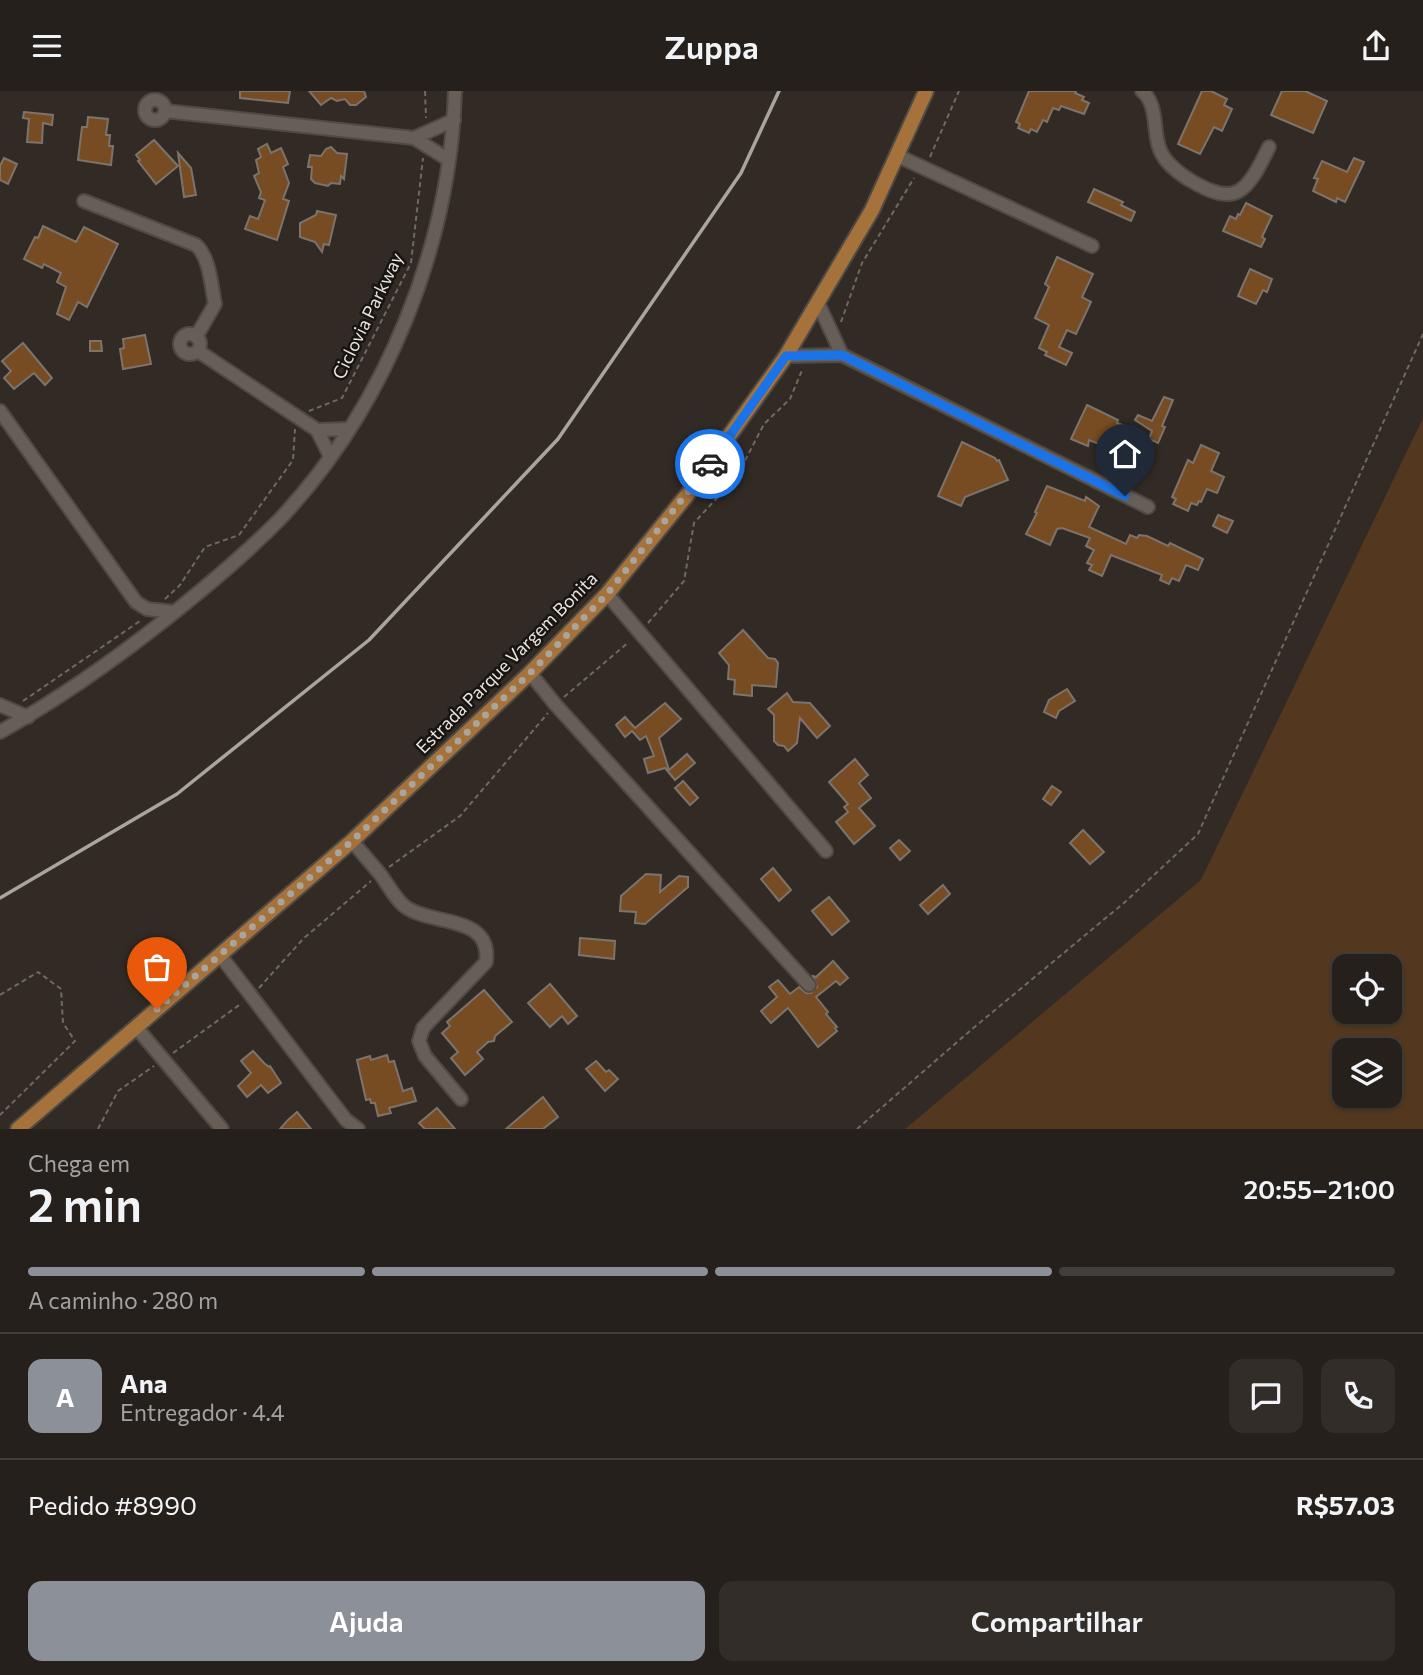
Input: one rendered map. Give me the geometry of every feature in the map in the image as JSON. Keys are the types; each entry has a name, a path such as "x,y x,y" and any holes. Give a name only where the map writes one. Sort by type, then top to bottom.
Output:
{"main road":[{"name":"Estrada Parque Vargem Bonita","path":"19,1129 352,841 530,673 607,594 687,495 786,356 851,249 898,156 926,91"}],"street":[{"path":"0,732 28,717 113,661 225,572 283,515 330,456 349,429 387,361 427,260 442,204 454,120 455,91"},
{"path":"1142,91 1151,104 1158,148 1166,162 1181,175 1208,190 1228,195 1238,191 1256,174 1269,147"},
{"path":"164,111 422,139 449,160"},
{"path":"422,139 454,120"},
{"path":"898,156 1092,246"},
{"path":"84,201 200,249 205,259 215,304 196,337"},
{"path":"818,303 842,355"},
{"path":"185,335 196,337 200,344 198,351 186,354 179,345 185,335"},
{"path":"198,351 317,430 330,456"},
{"path":"786,356 842,355 1148,507"},
{"path":"0,411 136,603 141,607 175,612"},
{"path":"317,430 349,429"},
{"path":"607,594 826,851"},
{"path":"530,673 809,985"},
{"path":"5,708 28,717"},
{"path":"352,841 404,907 427,918 467,925 475,930 487,951 486,962 423,1028 419,1041 425,1056 461,1099"},
{"path":"220,955 346,1121 358,1129"},
{"path":"136,1027 222,1129"}],"path":[{"name":"Ciclovia Parkway","path":"296,417 342,397 411,263 425,91"},
{"path":"857,1129 1125,902 1198,834 1423,334"},
{"path":"5,708 153,609 180,585 205,547 239,535 293,460 296,417"},
{"path":"0,995 38,972 61,989 63,1023 75,1041 0,1115"}],"shaded area":[{"path":"1423,418 1423,1129 905,1129 1201,880"}],"building":[{"path":"240,91 290,91 288,103 240,98"},
{"path":"309,91 364,91 366,97 356,105 350,105 345,99 337,101 331,98 321,105"},
{"path":"1029,91 1076,91 1075,93 1084,97 1082,100 1089,103 1084,114 1061,106 1059,110 1053,108 1047,122 1043,120 1037,132 1031,129 1029,133 1018,128 1020,124 1016,122"},
{"path":"1202,91 1211,91 1227,99 1224,105 1232,109 1222,131 1214,127 1200,154 1178,144"},
{"path":"1282,91 1305,91 1327,101 1313,133 1271,115"},
{"path":"24,112 53,115 52,125 43,123 42,143 27,142 29,119 23,118"},
{"path":"88,117 108,119 106,135 110,135 109,146 113,146 111,165 78,160 82,127 87,127"},
{"path":"154,140 178,166 156,184 136,155"},
{"path":"267,144 271,153 281,148 288,164 283,167 289,183 283,199 289,201 277,240 245,229 250,216 258,219 265,200 259,198 261,192 254,176 259,173 256,160 261,157 258,149"},
{"path":"331,147 337,153 347,154 344,179 341,176 340,184 331,183 328,186 315,183 311,179 312,167 308,167 310,155 321,156"},
{"path":"178,153 191,168 196,195 184,197"},
{"path":"4,158 17,164 8,184 0,180 0,166"},
{"path":"1354,158 1364,162 1345,202 1337,198 1336,202 1313,191 1318,179 1314,178 1322,161 1347,172"},
{"path":"1094,189 1123,202 1121,205 1135,212 1131,221 1088,202"},
{"path":"1246,203 1272,216 1262,237 1265,239 1261,247 1223,231 1230,216 1236,219"},
{"path":"317,211 336,215 329,245 324,244 322,252 315,242 300,237 300,223 316,215"},
{"path":"43,226 76,242 84,227 118,244 87,307 78,302 69,320 57,314 66,287 57,282 61,273 44,264 42,268 24,259"},
{"path":"1057,257 1093,274 1082,297 1091,302 1076,334 1067,330 1059,347 1072,353 1066,365 1045,355 1047,352 1039,348 1049,325 1035,318 1049,287 1045,284"},
{"path":"1250,269 1272,279 1267,292 1263,290 1256,304 1238,296"},
{"path":"145,335 151,364 123,369 120,349 124,348 123,339"},
{"path":"90,341 101,341 102,351 90,351"},
{"path":"23,343 52,378 45,385 34,373 14,389 4,378 11,371 2,361"},
{"path":"1164,397 1173,400 1158,443 1149,439 1152,431 1135,420 1138,415 1152,421"},
{"path":"1087,405 1128,427 1122,441 1115,438 1113,445 1104,441 1102,445 1089,440 1088,446 1071,439"},
{"path":"962,442 999,460 1008,480 965,497 961,506 938,496"},
{"path":"1201,445 1219,453 1211,471 1224,477 1217,493 1207,489 1201,502 1197,505 1191,503 1188,511 1173,504 1176,499 1172,497 1188,460 1193,463"},
{"path":"1047,486 1085,501 1086,497 1099,506 1089,527 1126,544 1130,535 1137,538 1139,535 1147,536 1168,546 1170,543 1203,559 1198,570 1186,565 1179,581 1172,578 1169,584 1160,580 1162,575 1111,555 1102,576 1089,570 1092,565 1087,563 1094,550 1086,546 1090,538 1062,528 1057,529 1050,545 1026,534"},
{"path":"1218,515 1233,521 1227,533 1213,526"},
{"path":"743,630 768,658 775,659 778,663 776,687 752,685 752,696 734,694 735,680 728,679 729,665 719,653"},
{"path":"1067,689 1075,701 1059,711 1056,718 1044,712 1049,700"},
{"path":"787,693 793,702 810,703 830,726 817,738 800,718 797,743 788,751 774,741 774,715 768,709"},
{"path":"665,703 681,719 659,738 669,770 687,754 695,763 675,780 665,768 648,773 644,759 654,756 646,736 640,740 632,731 625,737 616,725 625,717 635,728"},
{"path":"855,759 868,775 859,783 871,798 859,808 875,826 854,844 836,822 848,812 844,807 848,804 829,782"},
{"path":"683,781 698,798 690,805 675,788"},
{"path":"1052,786 1061,792 1051,805 1043,799"},
{"path":"1083,830 1104,852 1090,864 1070,843"},
{"path":"899,840 910,851 900,860 890,848"},
{"path":"773,868 791,890 779,901 761,879"},
{"path":"646,874 661,875 660,892 679,876 688,877 688,887 645,924 635,923 636,912 620,911 621,896"},
{"path":"943,885 950,894 928,914 920,905"},
{"path":"829,897 849,921 832,935 812,911"},
{"path":"580,938 615,941 614,959 579,955"},
{"path":"833,961 848,978 840,985 836,981 816,997 828,1012 826,1014 837,1027 837,1031 818,1047 788,1008 771,1023 761,1011 777,997 769,987 778,980 790,994 799,987 806,993 811,993 817,987 813,976 816,977"},
{"path":"550,984 577,1016 568,1024 562,1016 550,1027 528,1003"},
{"path":"484,990 512,1022 495,1036 494,1041 488,1042 477,1052 483,1059 465,1075 451,1058 458,1052 442,1033 450,1026 447,1022"},
{"path":"253,1051 270,1066 281,1083 268,1093 261,1085 247,1097 238,1086 251,1073 241,1061"},
{"path":"387,1055 389,1062 394,1061 403,1091 412,1088 416,1101 389,1108 391,1113 378,1116 375,1103 371,1103 370,1099 366,1100 357,1060 370,1056 371,1060"},
{"path":"596,1061 606,1072 609,1070 618,1079 605,1091 586,1069"},
{"path":"543,1097 558,1117 543,1129 506,1129"},
{"path":"437,1108 455,1129 425,1129 419,1123"},
{"path":"297,1112 311,1129 280,1129 287,1121"}],"railway":[{"path":"0,898 177,794 369,640 558,439 741,173 779,91"}],"way so far":[{"path":"157,1009 352,841 530,673 607,594 710,464"}],"route":[{"path":"710,464 786,356 842,355 1125,496"}]}
